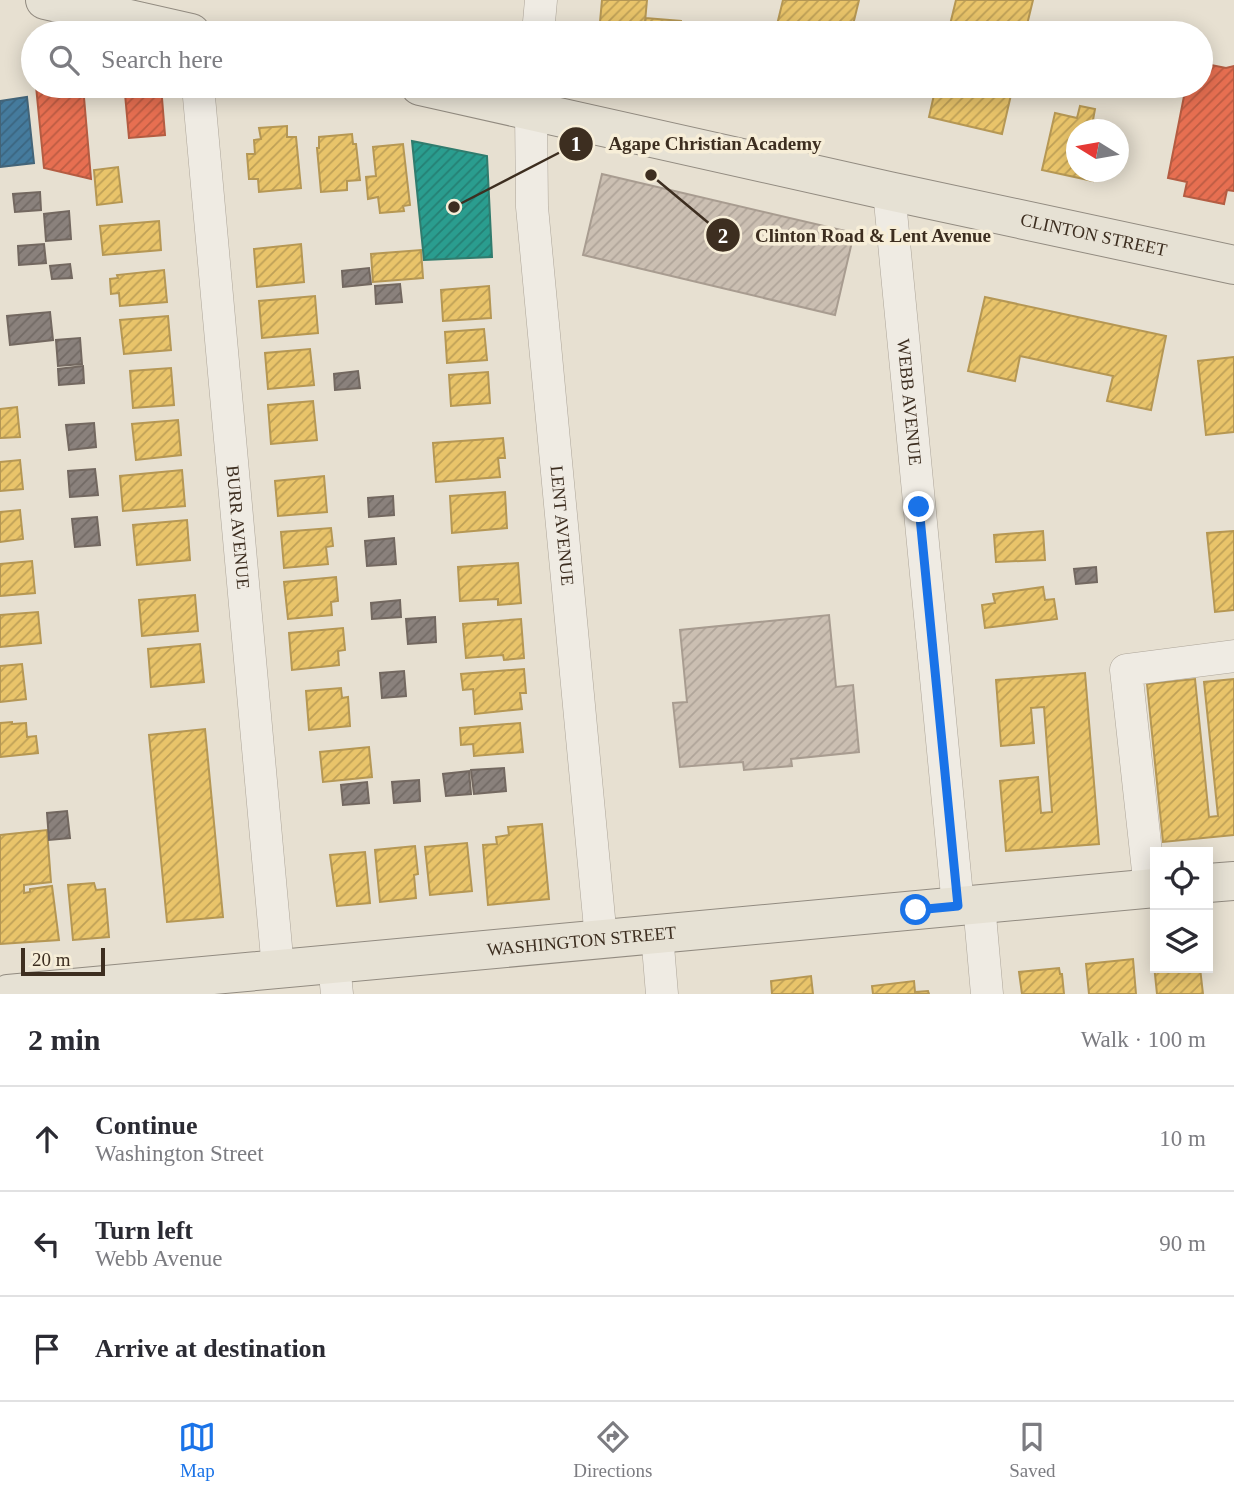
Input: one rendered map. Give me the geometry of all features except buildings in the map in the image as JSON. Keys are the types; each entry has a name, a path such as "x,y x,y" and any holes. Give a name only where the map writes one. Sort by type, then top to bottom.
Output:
{"main road":[{"path":"45,0 138,21"},
{"name":"CLINTON STREET","path":"532,98 889,191 1234,265"},
{"path":"1213,883 1234,881"},
{"name":"WASHINGTON STREET","path":"12,994 278,969 335,979 601,939 1150,888"}],"street":[{"path":"539,21 541,0"},
{"name":"BURR AVENUE","path":"199,98 278,969"},
{"name":"LENT AVENUE","path":"532,98 531,207 601,939"},
{"name":"WEBB AVENUE","path":"889,191 968,905 987,994"},
{"path":"1150,864 1126,670 1234,656"},
{"path":"657,934 662,994"}],"place":[{"name":"Clinton Road & Lent Avenue","path":"651,175"},
{"name":"Agape Christian Academy","path":"454,207"}],"route":[{"path":"916,910 958,906 919,507"}]}
